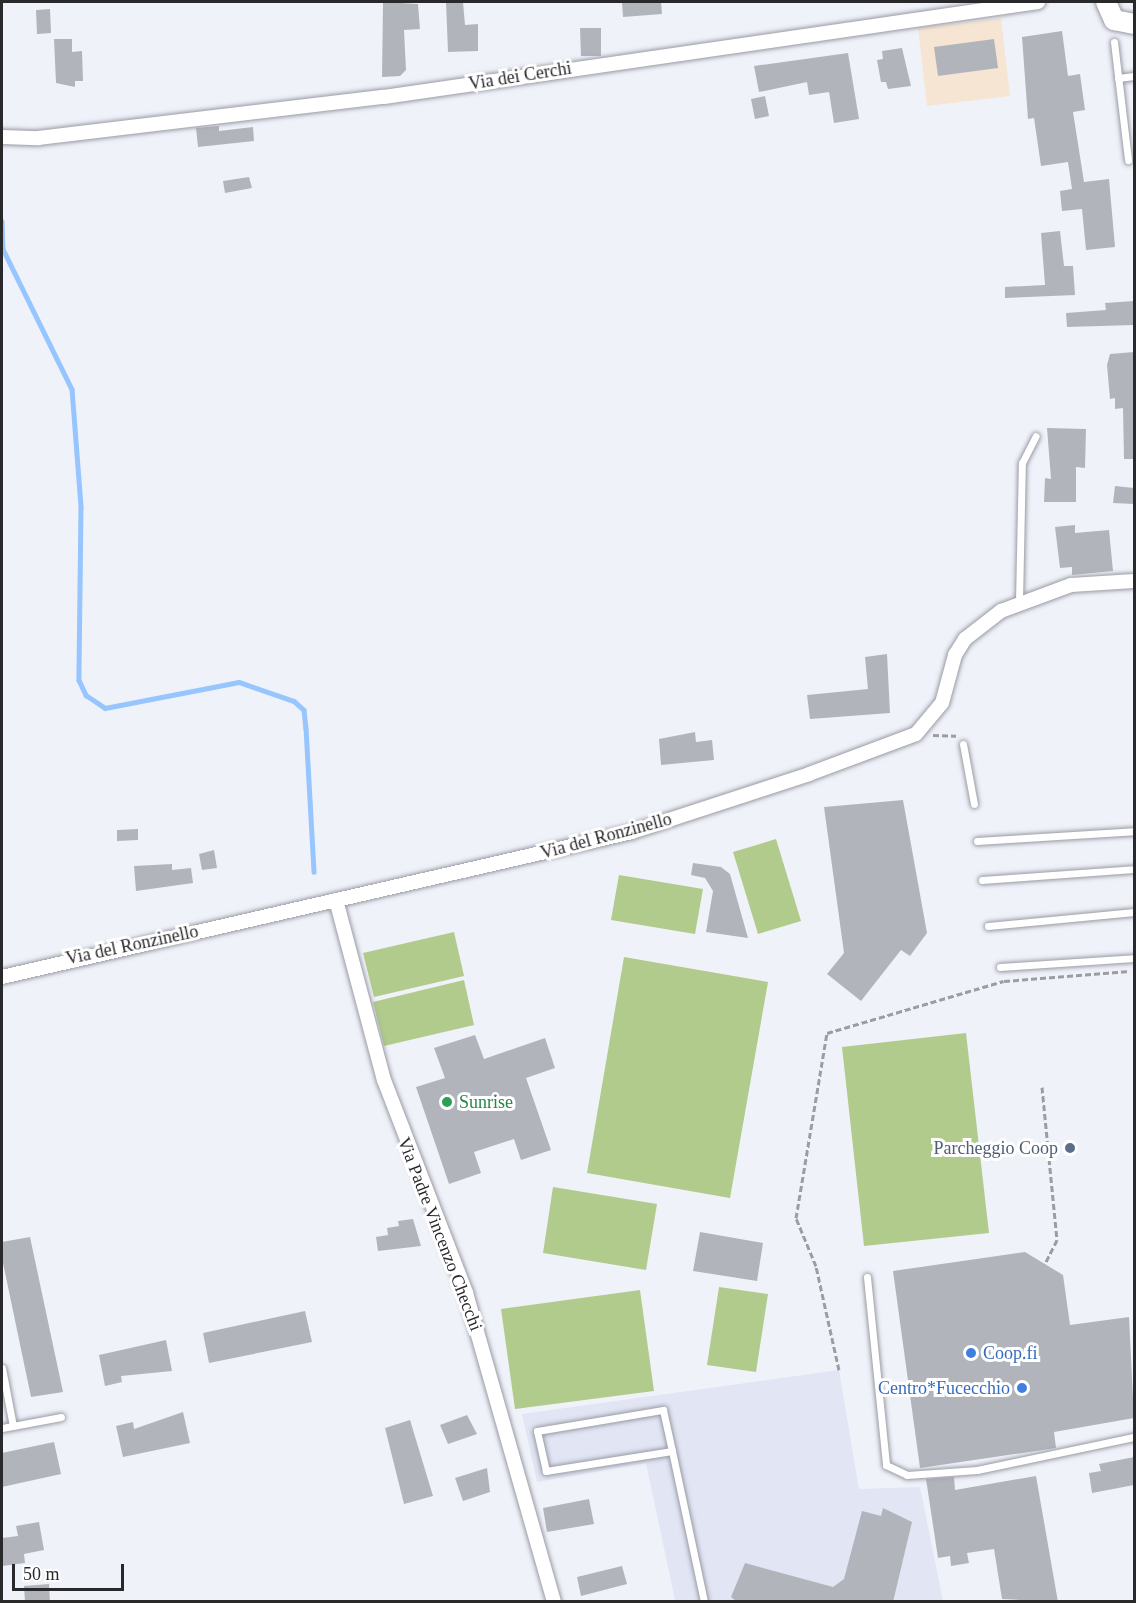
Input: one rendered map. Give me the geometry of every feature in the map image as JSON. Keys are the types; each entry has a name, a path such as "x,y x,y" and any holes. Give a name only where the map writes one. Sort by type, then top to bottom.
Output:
{"main road":[{"path":"1103,4 1114,21 1134,27"}],"street":[{"name":"Via dei Cerchi","path":"3,138 384,97 1038,2"},
{"path":"916,734 942,703 955,655 965,639 1019,601 1071,585 1134,581"},
{"name":"Via del Ronzinello","path":"2,977 632,831 916,734"},
{"name":"Via Padre Vincenzo Checchi","path":"336,900 384,1080 466,1293 554,1602"}],"lane":[{"path":"1114,42 1128,160"},
{"path":"1118,78 1134,76"},
{"path":"1019,601 1022,463 1036,436"},
{"path":"963,744 974,804"},
{"path":"976,841 1134,831"},
{"path":"982,880 1134,869"},
{"path":"988,926 1134,912"},
{"path":"1000,967 1134,958"},
{"path":"867,1277 886,1465 907,1475 977,1470 1134,1437"},
{"path":"2,1368 13,1426"},
{"path":"672,1451 546,1471 537,1431 663,1410 672,1451 704,1602"},
{"path":"2,1428 61,1417"}],"path":[{"path":"916,734 956,736 963,744"},
{"path":"839,1370 816,1266 796,1218 827,1033 1004,981 1134,970"},
{"path":"1042,1087 1057,1240 1045,1264"}],"shaded area":[{"path":"1001,18 1010,96 927,106 918,28"},
{"path":"839,1370 859,1489 920,1487 943,1601 670,1601 675,1600 646,1463 537,1482 522,1414"}],"green space":[{"path":"776,839 801,921 758,934 733,852"},
{"path":"619,875 703,889 695,934 611,920"},
{"path":"454,932 464,976 374,997 363,953"},
{"path":"624,957 768,982 730,1198 587,1173"},
{"path":"464,980 474,1025 384,1046 373,1002"},
{"path":"966,1033 989,1233 864,1246 842,1047"},
{"path":"553,1187 657,1204 646,1270 543,1253"},
{"path":"719,1287 768,1294 756,1372 707,1365"},
{"path":"640,1290 654,1391 515,1409 501,1309"}],"building":[{"path":"383,2 418,4 420,29 404,30 406,70 400,76 382,77"},
{"path":"446,2 463,2 465,25 478,24 478,51 448,52"},
{"path":"622,2 661,2 662,14 623,17"},
{"path":"50,9 51,33 37,34 36,10"},
{"path":"580,28 601,28 601,56 581,56"},
{"path":"1062,31 1068,76 1080,74 1085,110 1073,112 1084,182 1109,179 1115,247 1086,250 1082,209 1062,211 1060,191 1072,189 1068,162 1041,166 1034,118 1028,119 1022,37"},
{"path":"54,39 72,39 72,52 82,51 83,81 75,81 75,87 56,83"},
{"path":"994,39 998,68 938,76 934,47"},
{"path":"902,48 911,86 888,89 886,82 881,82 877,60 883,59 882,51"},
{"path":"848,53 859,119 834,123 829,92 809,95 807,82 759,92 754,66"},
{"path":"765,96 769,116 755,119 751,99"},
{"path":"219,126 219,131 253,127 254,141 198,147 196,128"},
{"path":"249,177 252,188 225,193 223,181"},
{"path":"1060,231 1064,266 1073,266 1075,295 1005,298 1005,287 1045,285 1041,233"},
{"path":"1134,301 1134,325 1067,327 1066,313 1106,310 1105,303"},
{"path":"1134,352 1134,459 1124,459 1123,408 1115,409 1115,398 1110,399 1107,365 1110,354"},
{"path":"1047,428 1086,429 1085,468 1076,467 1076,502 1044,502 1045,478 1051,479"},
{"path":"1115,486 1134,488 1134,504 1113,503"},
{"path":"1075,525 1075,533 1109,530 1113,571 1072,575 1072,567 1060,568 1055,527"},
{"path":"887,654 890,713 810,719 807,695 868,689 865,657"},
{"path":"695,732 696,742 712,740 714,760 661,765 659,739"},
{"path":"903,800 927,933 910,956 901,950 861,1001 827,974 844,953 824,807"},
{"path":"138,829 138,840 117,841 117,830"},
{"path":"214,850 217,868 202,870 199,854"},
{"path":"693,863 721,867 730,874 748,938 706,932 713,891 705,878 691,875"},
{"path":"172,864 172,870 191,868 193,883 136,891 134,866"},
{"path":"475,1035 484,1059 545,1038 555,1068 526,1078 551,1150 521,1160 514,1139 474,1152 481,1173 449,1184 416,1087 445,1078 434,1048"},
{"path":"413,1219 421,1246 378,1251 376,1237 388,1235 387,1228 399,1226 398,1221"},
{"path":"700,1232 763,1243 757,1281 693,1271"},
{"path":"30,1237 63,1392 31,1397 2,1258 2,1242"},
{"name":"Centro*Fucecchio","path":"1025,1252 1063,1275 1070,1325 1129,1317 1134,1418 1054,1432 1056,1448 920,1468 893,1271"},
{"path":"305,1311 312,1342 209,1363 203,1333"},
{"path":"166,1340 172,1371 121,1376 122,1382 105,1386 99,1355"},
{"path":"183,1412 190,1443 123,1457 116,1426 133,1422 134,1429"},
{"path":"467,1415 477,1434 448,1444 440,1425"},
{"path":"410,1420 433,1496 404,1504 385,1428"},
{"path":"54,1442 61,1474 2,1487 2,1453"},
{"path":"1134,1457 1134,1485 1092,1493 1089,1473 1101,1471 1099,1464"},
{"path":"487,1468 490,1492 463,1501 455,1478"},
{"path":"1036,1476 1058,1602 1002,1599 994,1549 967,1553 969,1563 951,1566 950,1556 938,1558 926,1479 954,1477 955,1490"},
{"path":"589,1499 594,1524 547,1532 543,1508"},
{"path":"883,1508 912,1522 893,1602 737,1602 731,1597 745,1563 833,1587 844,1579 862,1511 881,1516"},
{"path":"39,1522 44,1550 24,1554 25,1563 2,1566 2,1538 18,1536 16,1526"},
{"path":"622,1566 627,1584 581,1596 577,1577"},
{"path":"49,1584 50,1602 25,1602 24,1586"}],"waterway":[{"path":"2,221 3,249 72,389 81,507 79,680 86,695 105,708 239,682 294,701 304,710 314,872"}],"place":[{"name":"Sunrise","path":"447,1102"},
{"name":"Parcheggio Coop","path":"1070,1148"},
{"name":"Coop.fi","path":"971,1353"},
{"name":"Centro*Fucecchio","path":"1022,1388"}]}
